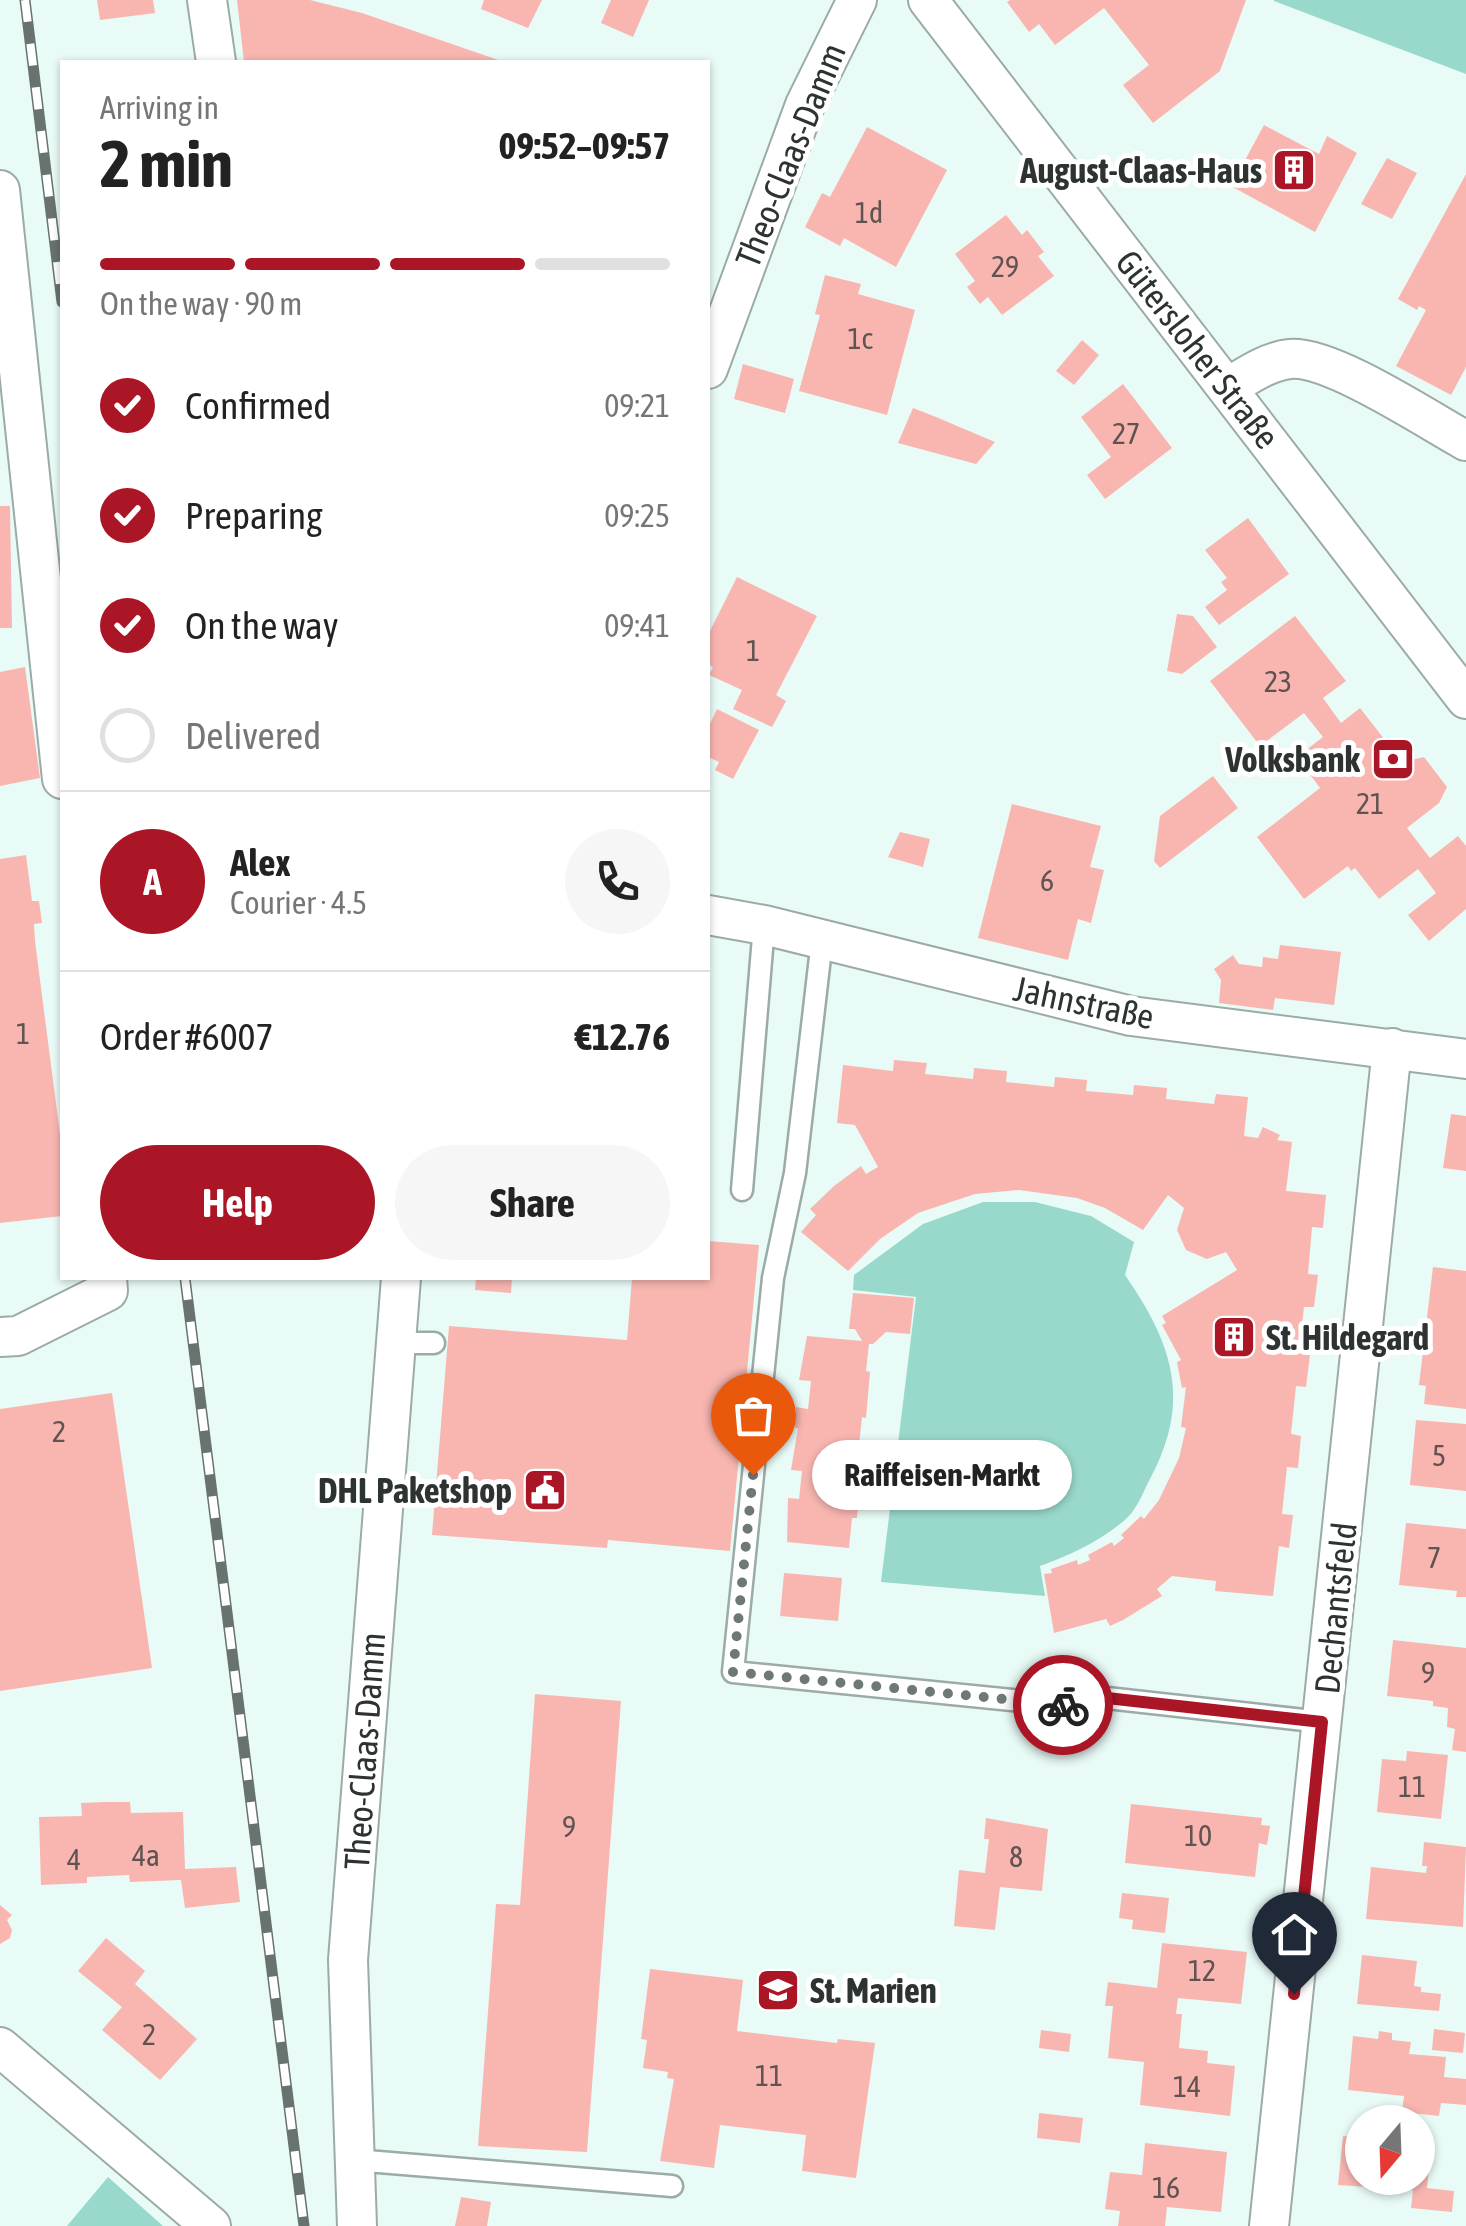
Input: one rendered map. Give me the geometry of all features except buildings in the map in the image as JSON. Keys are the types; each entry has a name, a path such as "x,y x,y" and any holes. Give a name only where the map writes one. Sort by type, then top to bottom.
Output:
{"street":[{"path":"208,0 216,60"},
{"name":"Theo-Claas-Damm","path":"710,364 806,105 835,38 857,0"},
{"name":"Gütersloher Straße","path":"928,0 1466,700"},
{"path":"0,190 60,760"},
{"path":"1227,388 1258,370 1290,359 1324,363 1466,441"},
{"name":"Jahnstraße","path":"710,915 764,925 1131,1016 1466,1059"},
{"name":"Dechantsfeld","path":"1269,2226 1392,1048"},
{"path":"0,1337 18,1336 108,1291 107,1280"},
{"name":"Theo-Claas-Damm","path":"357,2226 348,1960 401,1280"},
{"path":"0,2046 212,2226"}],"lane":[{"path":"742,1190 764,925"},
{"path":"822,940 796,1173 773,1278 733,1672 1092,1708 1107,1698 1322,1722"},
{"path":"396,1343 434,1342"},
{"path":"354,2160 672,2186"}],"green space":[{"path":"1274,0 1466,0 1466,74 1274,1"},
{"path":"983,1202 1035,1202 1091,1216 1134,1242 1125,1275 1155,1324 1171,1372 1171,1422 1164,1449 1138,1503 1108,1533 1040,1566 1045,1596 881,1582 916,1297 853,1290 854,1275 923,1224"},
{"path":"108,2177 163,2226 67,2226"}],"railway":[{"path":"25,0 60,286"},
{"path":"185,1280 304,2226"}],"way so far":[{"path":"753,1475 733,1672 1063,1705"}],"place":[{"name":"August-Claas-Haus","path":"1294,170"},
{"name":"Volksbank","path":"1393,759"},
{"name":"St. Hildegard","path":"1234,1337"},
{"name":"Raiffeisen-Markt","path":"753,1475"},
{"name":"DHL Paketshop","path":"545,1490"},
{"name":"St. Marien","path":"778,1990"}],"route":[{"path":"1063,1705 1092,1708 1107,1698 1322,1722 1294,1994"}]}
